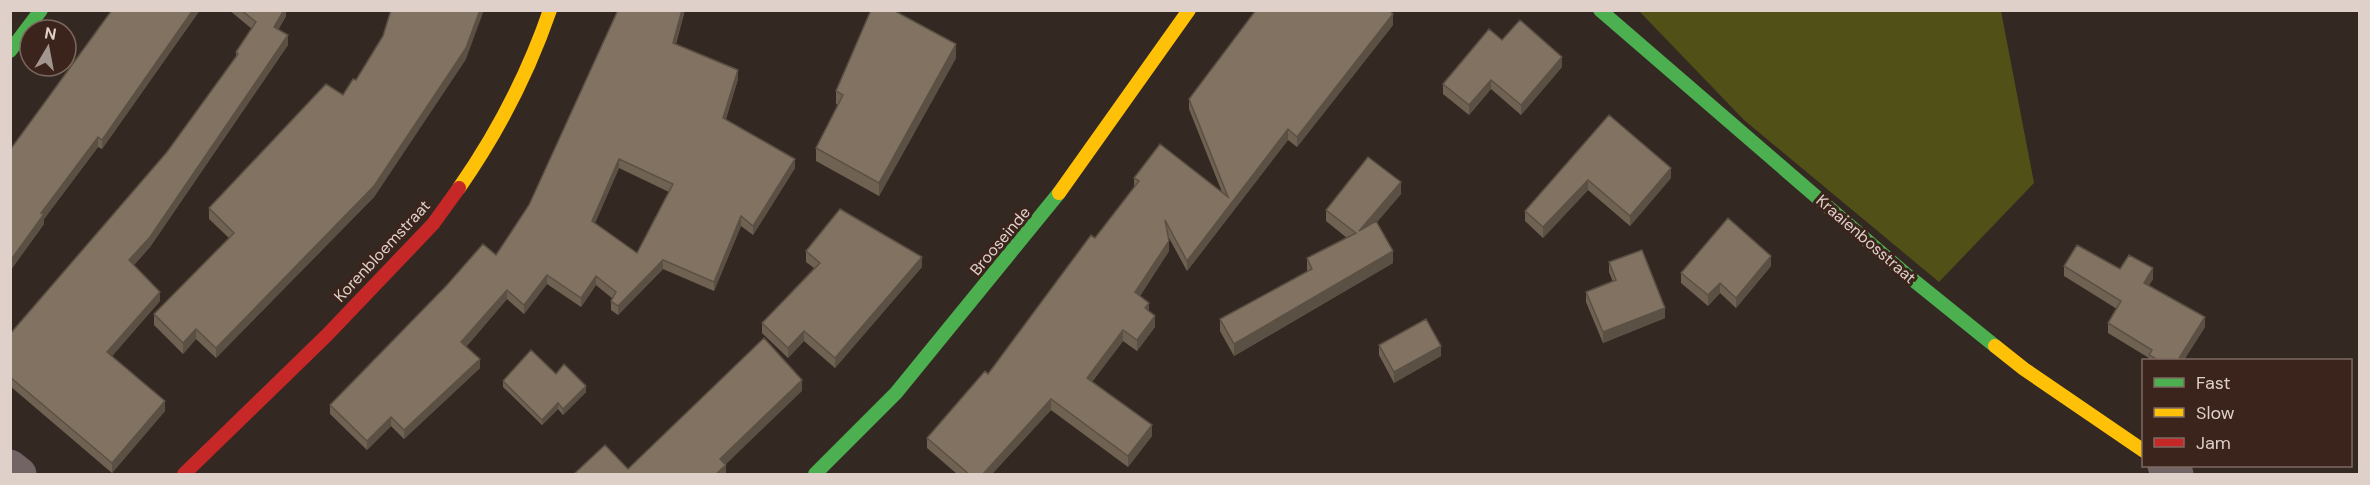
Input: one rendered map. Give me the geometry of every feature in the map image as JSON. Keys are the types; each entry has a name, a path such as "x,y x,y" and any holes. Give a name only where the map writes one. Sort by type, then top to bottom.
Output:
{"street":[{"path":"10,51 41,10"},
{"name":"Korenbloemstraat","path":"184,474 327,334 433,224 492,140 534,56 550,10"},
{"name":"Brooseinde","path":"815,474 896,393 1045,213 1189,10"},
{"name":"Kraaienbosstraat","path":"1600,10 1907,275 2025,369 2142,450"},
{"path":"10,466 20,474"}],"shaded area":[{"path":"1639,11 2001,11 2034,183 1939,282 1744,120"}],"building":[{"path":"112,10 193,10 102,140 98,137 41,213 44,214 10,261 10,150 62,78 78,78 78,57"},
{"path":"241,10 284,10 274,27 288,35 150,237 129,260 160,292 107,352 165,401 112,463 10,377 10,334 167,152 238,54 236,52 256,22"},
{"path":"391,10 480,10 466,48 374,186 216,348 196,329 183,343 154,314 234,233 209,208 326,84 343,95 353,79 356,80 383,36"},
{"path":"618,10 682,10 673,43 738,70 723,118 795,159 753,226 741,216 714,282 663,260 618,306 611,301 616,292 596,276 581,298 547,275 524,305 507,290 461,342 480,359 404,430 391,417 367,441 330,405 447,285 483,244 496,255 529,205","holes":["619,159 673,184 637,253 592,221"]},
{"path":"871,10 893,10 956,44 879,183 816,148 843,95 836,91"},
{"path":"1256,10 1389,10 1393,14 1297,137 1288,129 1187,261 1165,220 1169,241 1135,292 1149,303 1145,308 1155,316 1137,340 1123,330 1087,378 1152,425 1128,456 1051,399 983,474 969,474 927,438 985,371 988,374 1091,235 1095,238 1139,181 1134,178 1160,144 1228,197 1189,99"},
{"path":"1520,20 1562,57 1521,105 1491,80 1469,105 1443,84 1489,29 1502,40"},
{"path":"1609,115 1671,168 1630,216 1588,180 1543,227 1525,211"},
{"path":"1368,157 1401,182 1359,231 1376,221 1393,251 1234,344 1220,319 1312,269 1307,258 1356,233 1326,210"},
{"path":"840,209 922,257 835,358 804,331 788,348 762,323 820,263 806,251"},
{"path":"1728,218 1771,256 1736,298 1720,283 1708,295 1681,273"},
{"path":"2077,245 2120,269 2129,255 2153,268 2144,283 2205,317 2179,359 2156,359 2149,355 2152,350 2108,323 2121,301 2064,266"},
{"path":"1642,250 1665,308 1603,332 1586,292 1616,280 1609,262"},
{"path":"1426,319 1441,346 1394,372 1379,345"},
{"path":"764,338 802,380 720,459 726,465 716,474 574,474 605,445 628,469"},
{"path":"531,350 556,374 564,364 586,386 563,409 558,403 542,420 503,381"}],"traffic: fast":[{"path":"10,51 41,10"},
{"path":"1600,10 1907,275 1995,346"},
{"path":"815,474 896,393 1059,193"}],"traffic: slow":[{"path":"459,188 487,146 511,102 550,10"},
{"path":"1059,193 1189,10"},
{"path":"1995,346 2024,369 2142,450"}],"traffic: jam":[{"path":"184,474 327,335 433,224 459,188"}]}
